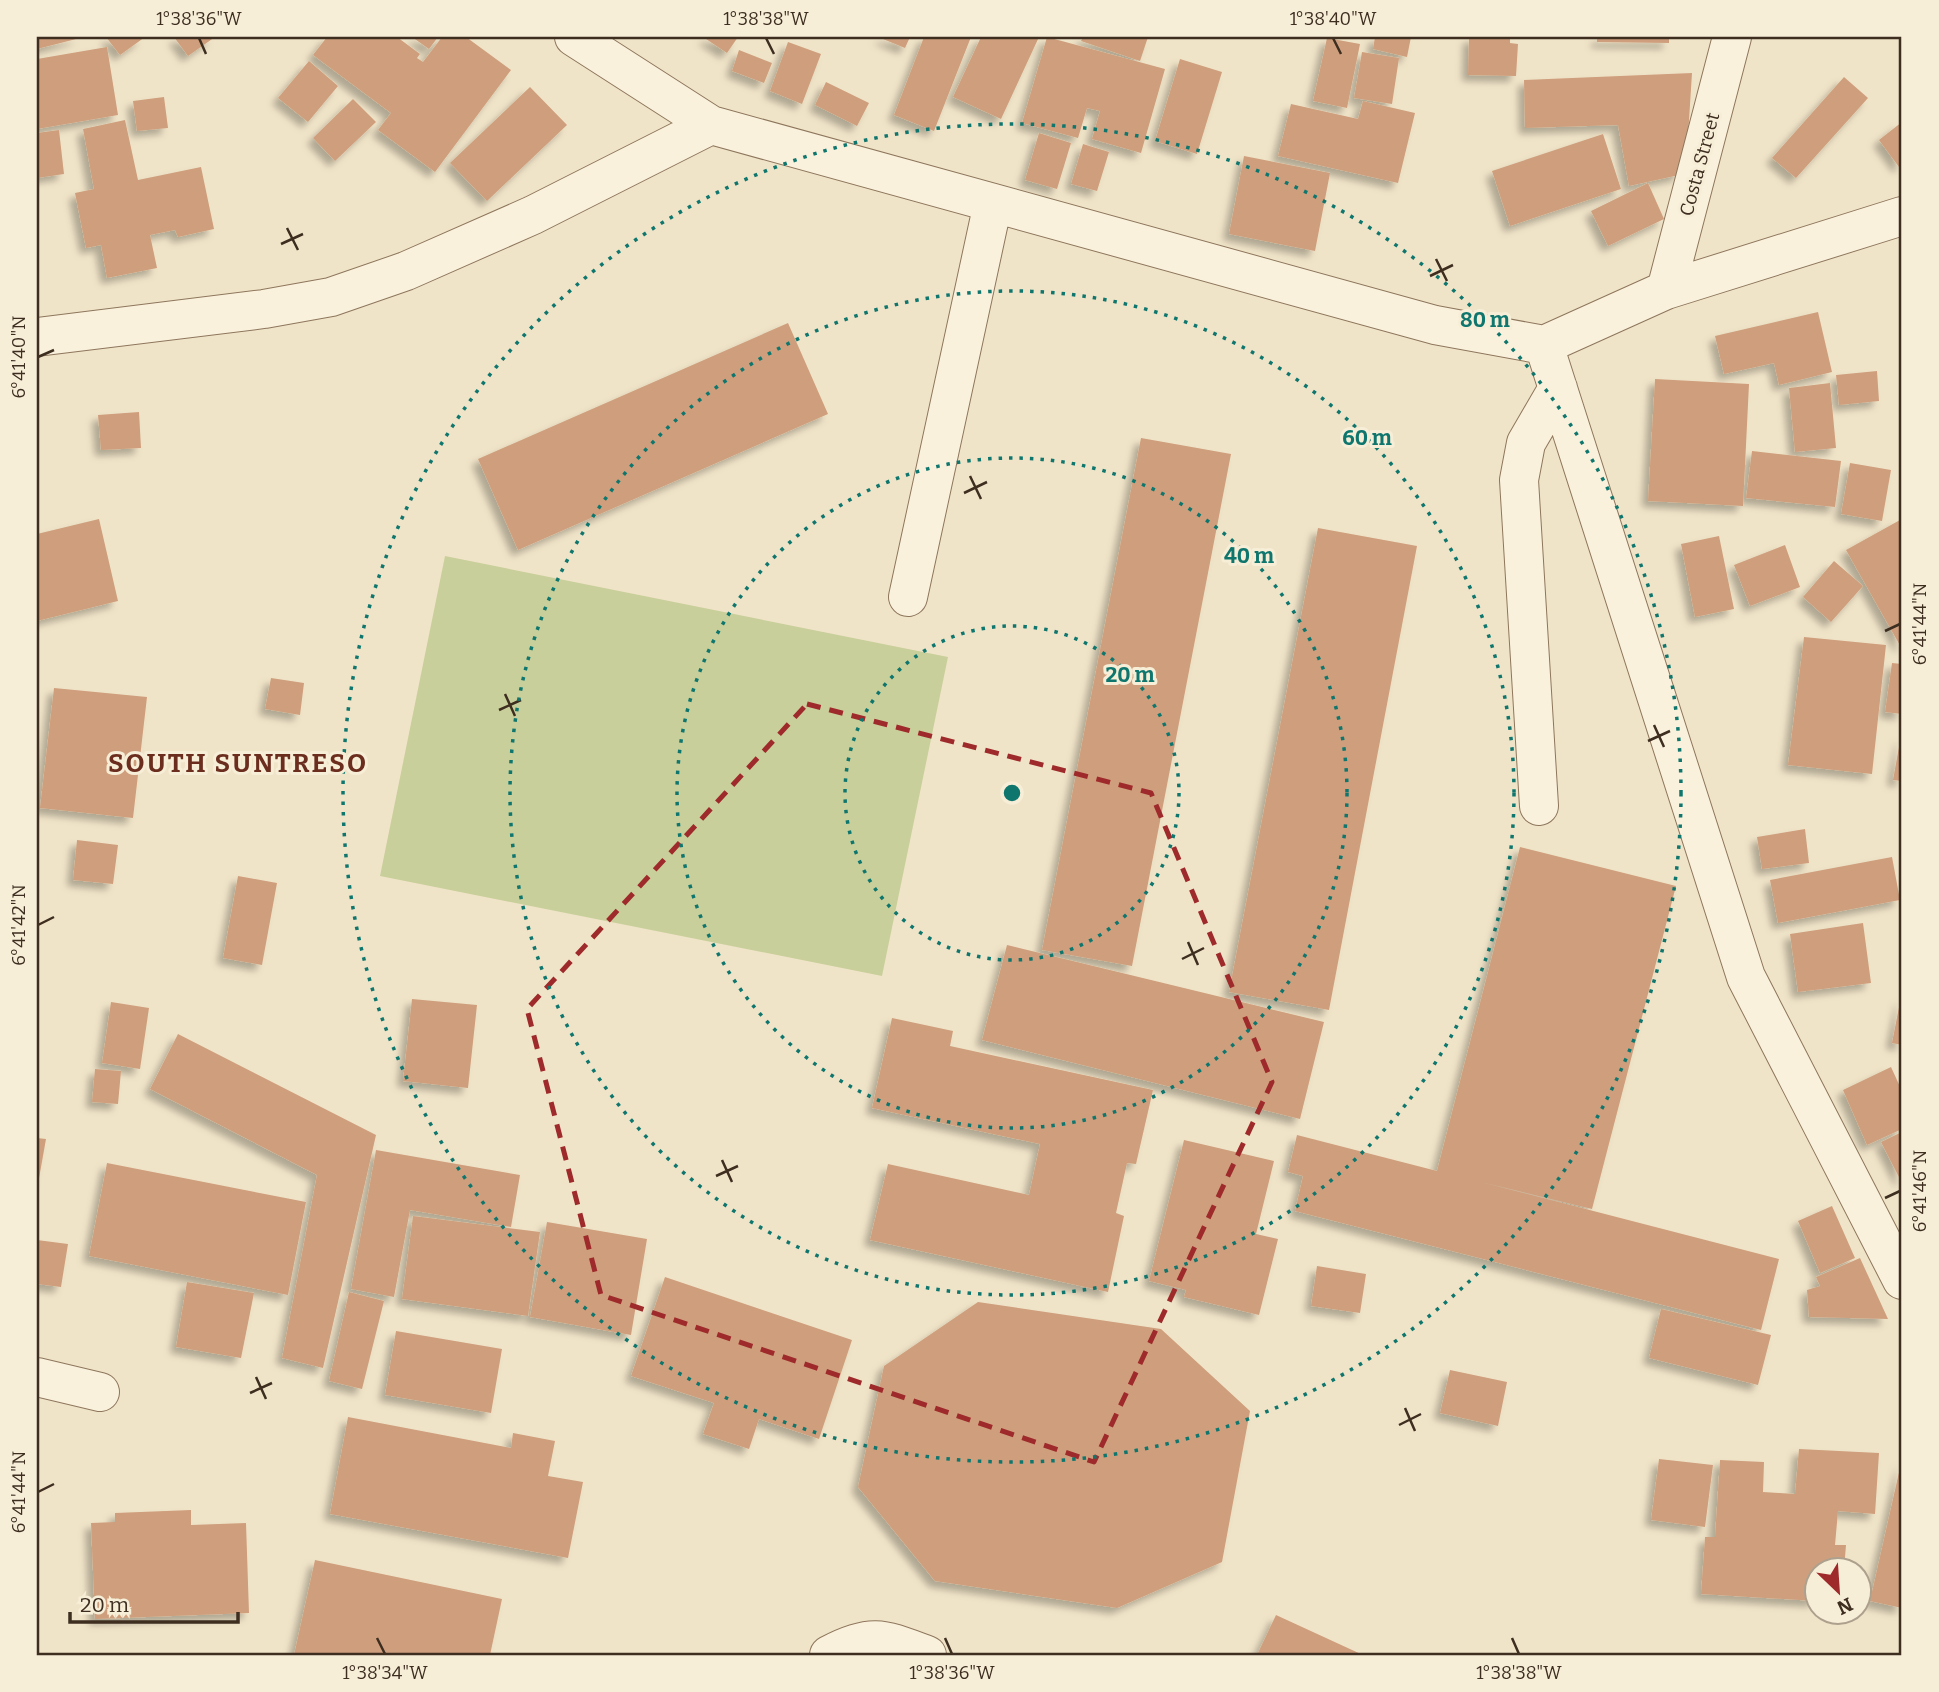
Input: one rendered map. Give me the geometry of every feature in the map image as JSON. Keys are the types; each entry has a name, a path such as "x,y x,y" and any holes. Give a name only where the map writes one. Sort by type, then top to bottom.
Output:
{"street":[{"path":"574,37 712,125 1435,325 1544,345 1666,290 1902,216"},
{"name":"Costa Street","path":"1666,290 1732,37"},
{"path":"37,337 264,309 331,297 406,271 533,215 712,125"},
{"path":"908,597 993,203"},
{"path":"1544,345 1746,977 1902,1280"},
{"path":"1539,806 1518,481 1526,443 1558,388"},
{"path":"37,1377 100,1392"},
{"path":"829,1655 851,1643 883,1639 927,1655"}],"highlighted area":[{"path":"807,704 1151,793 1272,1082 1094,1462 601,1295 527,1009"}],"green space":[{"path":"445,556 948,657 882,976 380,876"}],"building":[{"path":"37,37 80,37 80,38 37,49"},
{"path":"106,37 145,37 120,55"},
{"path":"174,37 215,37 188,56"},
{"path":"327,37 397,37 420,54 417,58 423,62 442,37 466,37 511,70 435,172 378,130 391,113 313,55"},
{"path":"412,37 438,37 429,49"},
{"path":"703,37 738,37 727,53"},
{"path":"878,37 910,37 905,48"},
{"path":"924,37 971,37 934,131 894,115"},
{"path":"981,37 1039,37 1001,119 953,97"},
{"path":"1047,37 1165,69 1141,153 1092,139 1100,111 1087,108 1078,138 1022,123"},
{"path":"1083,37 1148,37 1140,61 1081,41"},
{"path":"1375,37 1411,37 1407,57 1373,49"},
{"path":"1469,37 1510,37 1510,43 1518,44 1516,76 1468,75"},
{"path":"1597,37 1669,37 1669,43 1597,42"},
{"path":"1327,38 1360,44 1347,108 1313,101"},
{"path":"788,42 821,54 802,104 770,91"},
{"path":"107,47 118,115 37,129 37,59"},
{"path":"739,50 772,63 764,83 732,71"},
{"path":"1362,52 1399,58 1392,104 1354,98"},
{"path":"1180,59 1222,72 1197,154 1155,141"},
{"path":"309,61 338,86 308,122 278,98"},
{"path":"1692,73 1688,136 1679,175 1629,186 1618,125 1525,128 1524,80"},
{"path":"1844,77 1868,98 1796,178 1772,158"},
{"path":"826,82 869,103 857,126 815,105"},
{"path":"530,87 567,125 487,201 450,163"},
{"path":"164,97 168,128 137,131 133,101"},
{"path":"353,99 376,122 335,161 313,138"},
{"path":"1363,101 1415,113 1398,183 1278,156 1291,104 1358,119"},
{"path":"125,120 138,180 201,167 214,229 178,237 175,230 150,235 157,268 107,278 101,245 86,248 75,193 94,189 83,129"},
{"path":"1902,122 1902,165 1899,167 1879,140"},
{"path":"59,130 64,174 37,178 37,133"},
{"path":"1039,133 1071,143 1057,189 1025,180"},
{"path":"1603,134 1621,189 1510,226 1492,171"},
{"path":"1083,144 1109,152 1097,191 1071,184"},
{"path":"1244,156 1330,173 1315,251 1229,234"},
{"path":"1648,183 1664,219 1608,246 1591,211"},
{"path":"1818,312 1832,372 1779,385 1774,363 1724,374 1715,336"},
{"path":"788,323 828,414 518,550 478,459"},
{"path":"1877,371 1879,401 1839,405 1836,375"},
{"path":"1655,379 1749,384 1743,506 1648,501"},
{"path":"1830,383 1836,448 1795,452 1789,388"},
{"path":"139,412 141,448 101,450 98,415"},
{"path":"1141,438 1231,454 1132,966 1042,950"},
{"path":"1752,451 1841,461 1835,507 1746,498"},
{"path":"1850,463 1891,470 1882,521 1841,514"},
{"path":"99,519 118,601 37,621 37,534"},
{"path":"1900,520 1902,523 1902,649 1846,550"},
{"path":"1318,528 1417,546 1329,1010 1229,992"},
{"path":"1719,536 1734,609 1695,617 1681,544"},
{"path":"1785,545 1800,587 1750,606 1734,565"},
{"path":"1834,561 1863,586 1831,622 1803,597"},
{"path":"1804,637 1886,645 1872,774 1788,765"},
{"path":"1892,663 1902,664 1902,714 1885,712"},
{"path":"271,678 304,683 300,715 265,709"},
{"path":"54,688 147,697 133,818 40,808"},
{"path":"1902,736 1902,781 1893,780"},
{"path":"1805,829 1809,863 1762,869 1757,837"},
{"path":"77,840 118,845 113,884 73,880"},
{"path":"1520,847 1676,886 1592,1209 1481,1182 1779,1259 1761,1330 1295,1211 1303,1176 1288,1172 1297,1135 1437,1171"},
{"path":"1892,857 1900,900 1778,923 1770,880"},
{"path":"238,876 277,883 262,965 223,958"},
{"path":"1863,923 1871,983 1798,992 1790,934"},
{"path":"1007,945 1324,1022 1300,1119 982,1040"},
{"path":"1902,998 1902,1045 1892,1043"},
{"path":"412,999 477,1005 468,1088 403,1081"},
{"path":"111,1002 149,1008 140,1069 102,1063"},
{"path":"892,1018 953,1031 950,1046 1153,1090 1136,1164 1127,1163 1116,1213 1124,1216 1108,1292 870,1240 888,1164 1029,1195 1040,1144 872,1108"},
{"path":"178,1034 376,1135 323,1368 282,1358 317,1175 150,1089"},
{"path":"1891,1067 1902,1091 1902,1129 1867,1145 1843,1090"},
{"path":"95,1069 121,1071 118,1104 92,1102"},
{"path":"1902,1132 1902,1183 1881,1142"},
{"path":"37,1138 46,1139 38,1184 37,1184"},
{"path":"1184,1140 1274,1161 1256,1234 1278,1239 1259,1315 1184,1297 1186,1290 1149,1281"},
{"path":"376,1150 520,1175 511,1227 410,1210 394,1297 351,1289"},
{"path":"107,1163 306,1202 288,1295 89,1256"},
{"path":"1832,1206 1855,1258 1820,1273 1798,1221"},
{"path":"413,1216 540,1232 528,1316 402,1299"},
{"path":"547,1222 647,1239 631,1335 530,1317"},
{"path":"37,1240 68,1244 61,1287 37,1284"},
{"path":"1860,1258 1888,1319 1809,1317 1807,1290 1820,1286 1816,1277"},
{"path":"1317,1266 1366,1274 1360,1313 1311,1306"},
{"path":"665,1277 852,1340 819,1439 759,1419 749,1449 703,1434 714,1403 631,1376"},
{"path":"187,1282 254,1293 241,1358 176,1347"},
{"path":"349,1292 384,1301 362,1389 329,1381"},
{"path":"978,1302 1161,1329 1250,1411 1222,1562 1117,1608 935,1581 858,1487 884,1366"},
{"path":"1661,1309 1771,1335 1758,1385 1649,1358"},
{"path":"396,1331 502,1349 491,1413 385,1395"},
{"path":"1450,1370 1507,1382 1498,1426 1440,1413"},
{"path":"348,1417 511,1448 513,1433 555,1441 548,1476 583,1482 568,1558 330,1514"},
{"path":"1799,1449 1879,1453 1875,1514 1838,1511 1835,1545 1846,1545 1845,1556 1802,1556 1802,1600 1701,1594 1705,1537 1715,1537 1720,1460 1764,1462 1763,1492 1795,1494"},
{"path":"1659,1459 1713,1465 1705,1527 1651,1520"},
{"path":"1902,1459 1902,1608 1872,1601"},
{"path":"191,1510 191,1525 246,1523 249,1613 95,1619 91,1523 115,1522 115,1513"},
{"path":"315,1560 502,1599 490,1655 294,1655"},
{"path":"1276,1615 1363,1655 1257,1655"}],"district":[{"name":"SOUTH SUNTRESO","path":"238,763"}]}
